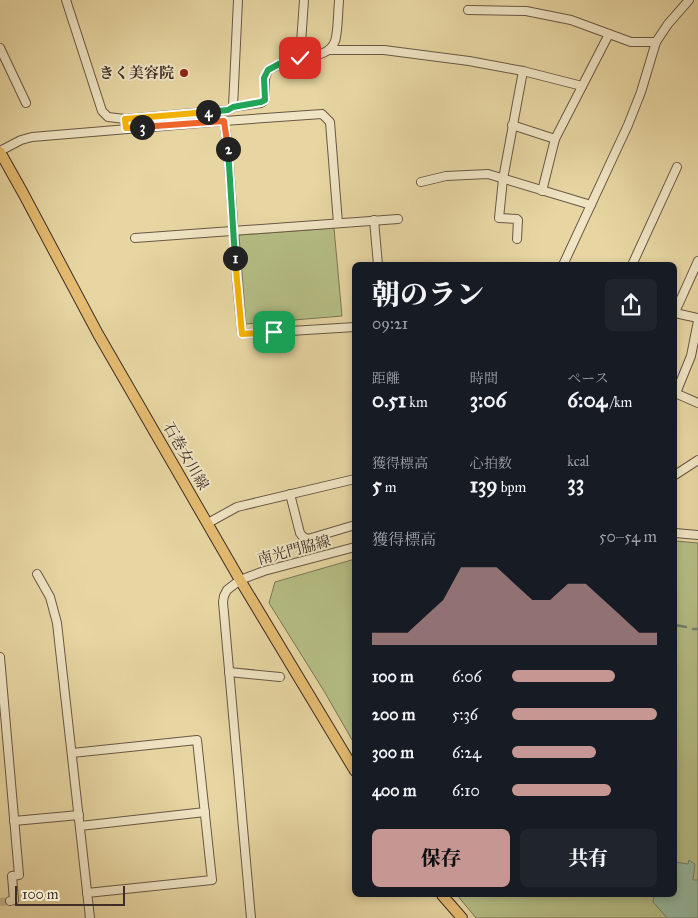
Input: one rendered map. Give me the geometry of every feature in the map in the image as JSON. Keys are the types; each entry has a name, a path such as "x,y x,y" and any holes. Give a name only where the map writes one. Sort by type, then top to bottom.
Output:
{"main road":[{"name":"石巻女川線","path":"0,152 98,334 240,580 352,766"},
{"path":"444,897 462,918"}],"street":[{"path":"66,0 102,111 108,117 125,119 228,110 233,107 261,102 265,100 264,78 268,70 279,64 330,50 384,50 470,61 523,71 582,86"},
{"path":"233,107 238,0"},
{"path":"300,58 304,0"},
{"path":"564,262 616,152 641,92 656,42 668,24 689,0"},
{"path":"330,50 336,41 339,1"},
{"path":"468,10 526,11 571,20 631,42 656,42"},
{"path":"542,191 555,139 609,34"},
{"path":"0,48 26,103"},
{"path":"517,238 517,218 499,218 503,179 523,71"},
{"path":"0,152 32,136 322,114 330,122 338,223"},
{"path":"125,119 126,128"},
{"path":"224,121 228,149 232,231 242,334 352,327"},
{"path":"512,126 555,139"},
{"path":"633,262 677,167"},
{"path":"421,182 446,176 488,174 591,205"},
{"path":"135,238 398,219"},
{"path":"374,220 378,262"},
{"path":"677,308 698,261"},
{"path":"677,314 698,320 695,357 677,389"},
{"path":"677,394 698,403"},
{"path":"677,474 698,460"},
{"path":"208,523 237,507 352,480"},
{"path":"290,494 300,533 303,537 308,538 352,526"},
{"path":"677,533 698,535"},
{"name":"南光門脇線","path":"240,580 264,571 352,548"},
{"path":"37,574 50,597 57,623 90,918"},
{"path":"240,580 228,590 223,602 251,918"},
{"path":"0,657 19,875 12,876 14,900 10,901"},
{"path":"229,672 280,677"},
{"path":"72,753 197,740 212,880 87,893"},
{"path":"80,826 204,812"},
{"path":"14,820 79,815"}],"shaded area":[{"path":"334,228 342,316 246,324 239,235"},
{"path":"677,541 698,543 698,918 476,918 459,897 677,897"},
{"path":"352,560 352,740 269,603 275,582"},
{"path":"689,860 695,864 693,880 698,880 698,918 667,918 653,902 654,897 677,897 677,862 688,864"}],"waterway":[{"path":"677,625 686,627"},
{"path":"693,629 698,629"}],"tunnel":[{"path":"0,902 10,901"}],"place":[{"name":"きく美容院","path":"184,73"}],"route":[{"path":"274,332 242,334 232,231 228,149 224,121 126,128 125,119 228,110 233,107 261,102 265,100 264,78 268,70 279,64 300,58"}]}
